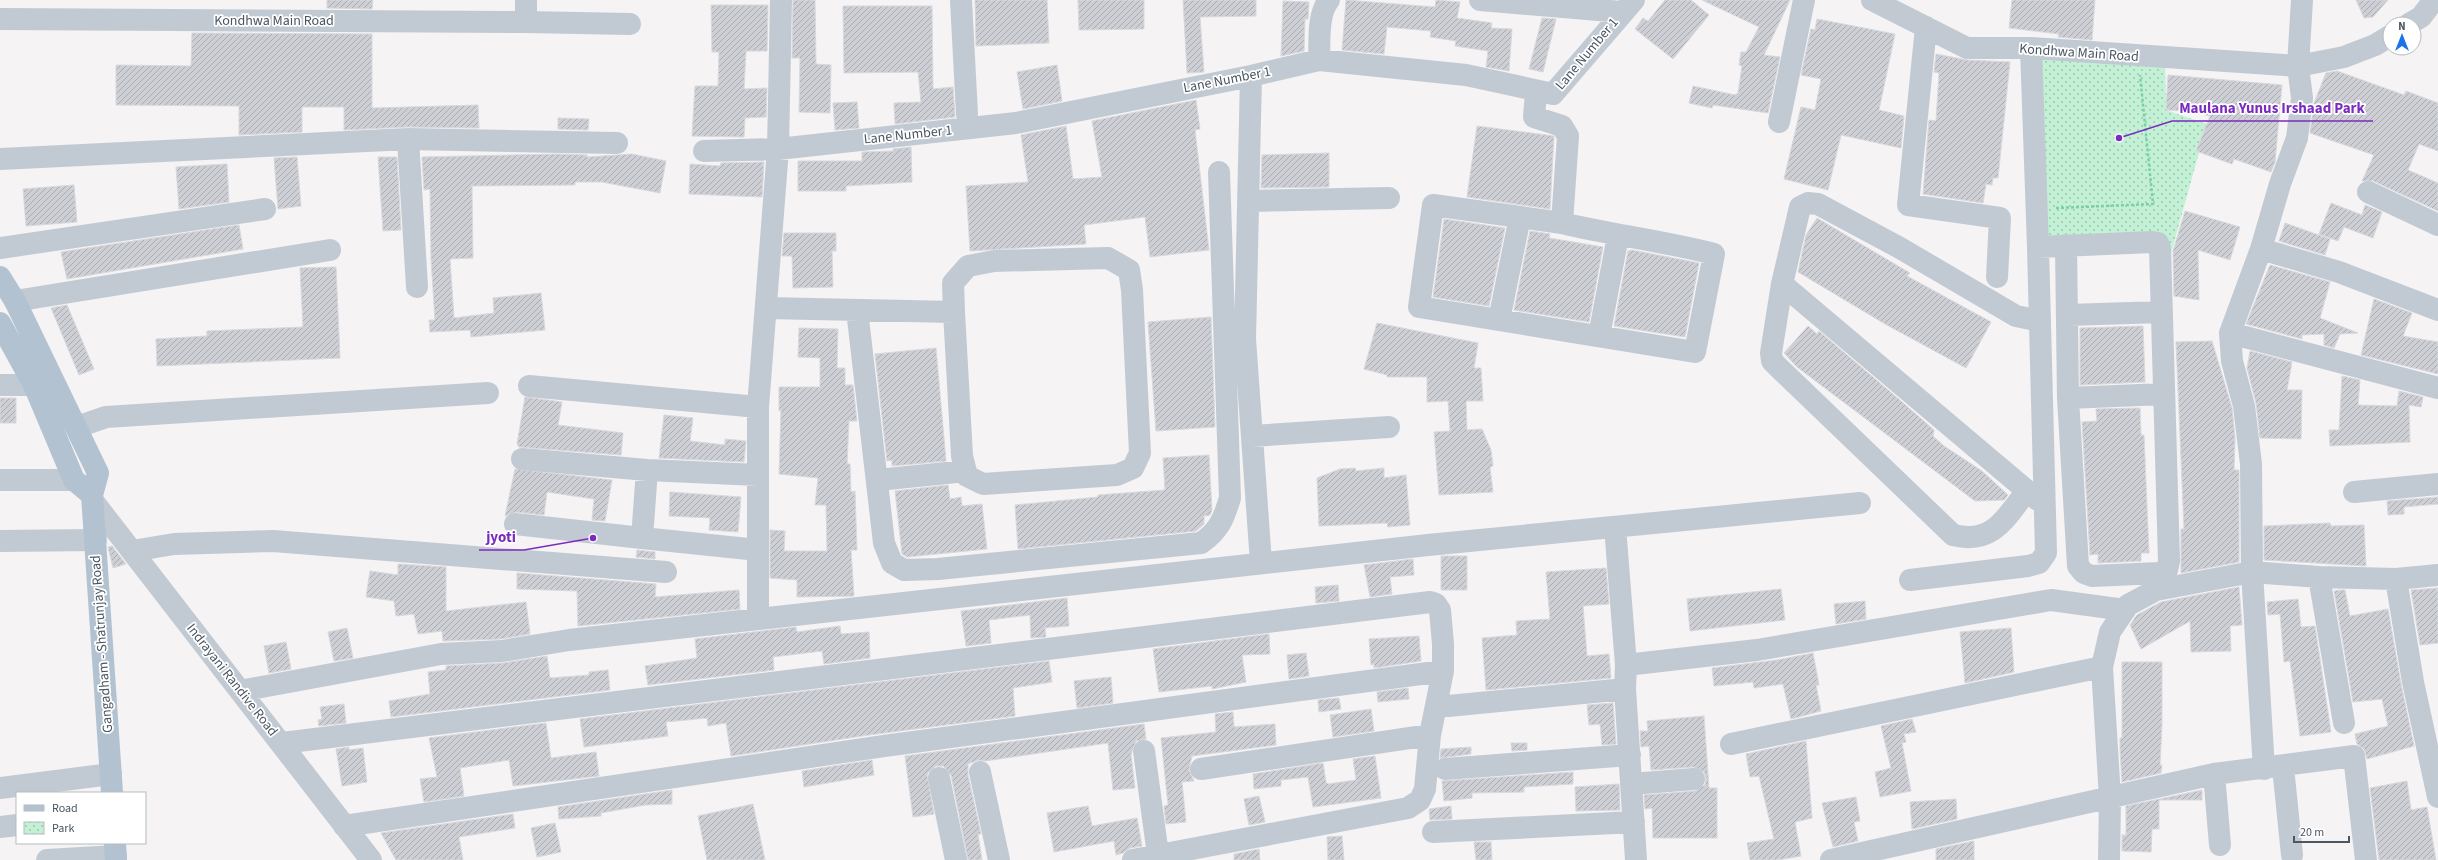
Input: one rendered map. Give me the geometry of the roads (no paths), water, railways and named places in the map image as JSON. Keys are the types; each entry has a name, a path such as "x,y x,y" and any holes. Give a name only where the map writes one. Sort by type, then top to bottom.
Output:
{"main road":[{"name":"Gangadham - Shatrunjay Road","path":"0,277 15,301 98,473 92,498 111,783"},
{"path":"0,322 34,385 74,480 92,498"}],"street":[{"path":"526,0 526,22"},
{"path":"758,619 758,407 778,149 781,0"},
{"path":"961,0 967,114"},
{"path":"1319,60 1321,20 1325,6 1330,0"},
{"path":"1480,0 1628,6"},
{"path":"1778,122 1804,0"},
{"name":"Kondhwa Main Road","path":"1872,0 1967,48 2031,48 2298,66 2344,57 2382,41"},
{"path":"2292,855 2274,768 2252,572 2251,464 2244,406 2232,361 2230,333 2261,249 2280,184 2297,138 2302,98 2298,66 2302,0"},
{"path":"2422,16 2434,0"},
{"name":"Lane Number 1","path":"704,151 778,149 1016,123 1251,76 1319,60 1466,76 1536,92 1553,94 1628,6"},
{"name":"Kondhwa Main Road","path":"0,19 630,24"},
{"path":"1926,27 1908,205 2000,218 1997,276"},
{"path":"1910,580 2039,563 2046,553 2037,209 2031,48"},
{"path":"1251,76 1250,201 1245,339 1261,563"},
{"path":"1536,92 1534,117 1562,126 1568,136 1562,223"},
{"path":"0,159 408,139 617,143"},
{"path":"408,139 417,287"},
{"path":"857,310 878,480 884,543 892,563 904,570 938,569 1201,543 1214,535 1224,520 1230,498 1219,172"},
{"path":"2368,192 2438,225"},
{"path":"1250,201 1389,198"},
{"path":"2026,492 1998,528 1968,539 1953,535 1772,361 1771,354 1782,284 1800,207 1808,203 1818,204 1900,248 2016,316 2040,321"},
{"path":"1433,205 1562,223 1618,236 1682,245 1714,254 1695,352 1419,307 1433,205"},
{"path":"0,248 265,209"},
{"path":"1499,320 1520,217"},
{"path":"1599,336 1618,236"},
{"path":"2038,247 2066,245 2158,243 2160,248 2168,561 2166,570 2159,573 2092,576 2084,573 2078,566 2068,398 2066,245"},
{"path":"2261,249 2339,272 2438,310"},
{"path":"15,301 330,250"},
{"path":"1108,258 1129,270 1132,290 1140,453 1133,468 1117,475 983,484 967,476 962,456 954,312 953,283 968,266 994,261 1108,258"},
{"path":"1782,284 2026,492 2045,505"},
{"path":"766,308 954,312"},
{"path":"2068,315 2162,312"},
{"path":"2230,333 2438,388"},
{"path":"0,385 34,385"},
{"path":"529,386 758,407"},
{"path":"77,427 106,417 488,393"},
{"path":"2068,398 2164,394"},
{"path":"1252,436 1388,427"},
{"path":"522,459 647,470 758,475"},
{"path":"642,538 647,470"},
{"path":"878,480 966,471"},
{"path":"0,480 74,480"},
{"path":"2354,492 2438,484"},
{"name":"Indrayani Randive Road","path":"92,498 370,860"},
{"path":"240,691 441,654 502,651 569,640 1428,544 1860,503"},
{"path":"516,524 758,550"},
{"path":"1615,527 1626,665 1625,688 1636,860"},
{"path":"0,541 96,540"},
{"path":"132,551 174,544 273,541 666,572"},
{"path":"2109,860 2110,798 2102,667 2110,632 2128,605 2156,590 2252,572 2319,577 2396,579 2438,575"},
{"path":"2319,577 2344,723"},
{"path":"2396,579 2413,682 2438,798"},
{"path":"1626,665 1757,650 2051,600 2125,610"},
{"path":"282,744 1430,602 1436,604 1440,610 1443,644 1443,671 1430,735 1425,789 1420,800 1408,808 1149,858 1144,751"},
{"path":"1731,744 2102,667"},
{"path":"344,826 868,748 1443,671"},
{"path":"1448,706 1625,688"},
{"path":"1201,768 1430,735"},
{"path":"1445,768 1630,755"},
{"path":"1831,860 2214,774 2274,768 2354,756 2366,860"},
{"path":"980,772 999,860"},
{"path":"2214,774 2220,845"},
{"path":"940,778 956,860"},
{"path":"1631,784 1694,779"},
{"path":"0,788 111,783"},
{"path":"1434,832 1634,822"},
{"path":"0,828 16,825"},
{"path":"47,860 116,853"}],"place":[{"name":"Maulana Yunus Irshaad Park","path":"2119,138"},
{"name":"jyoti","path":"593,538"}]}
